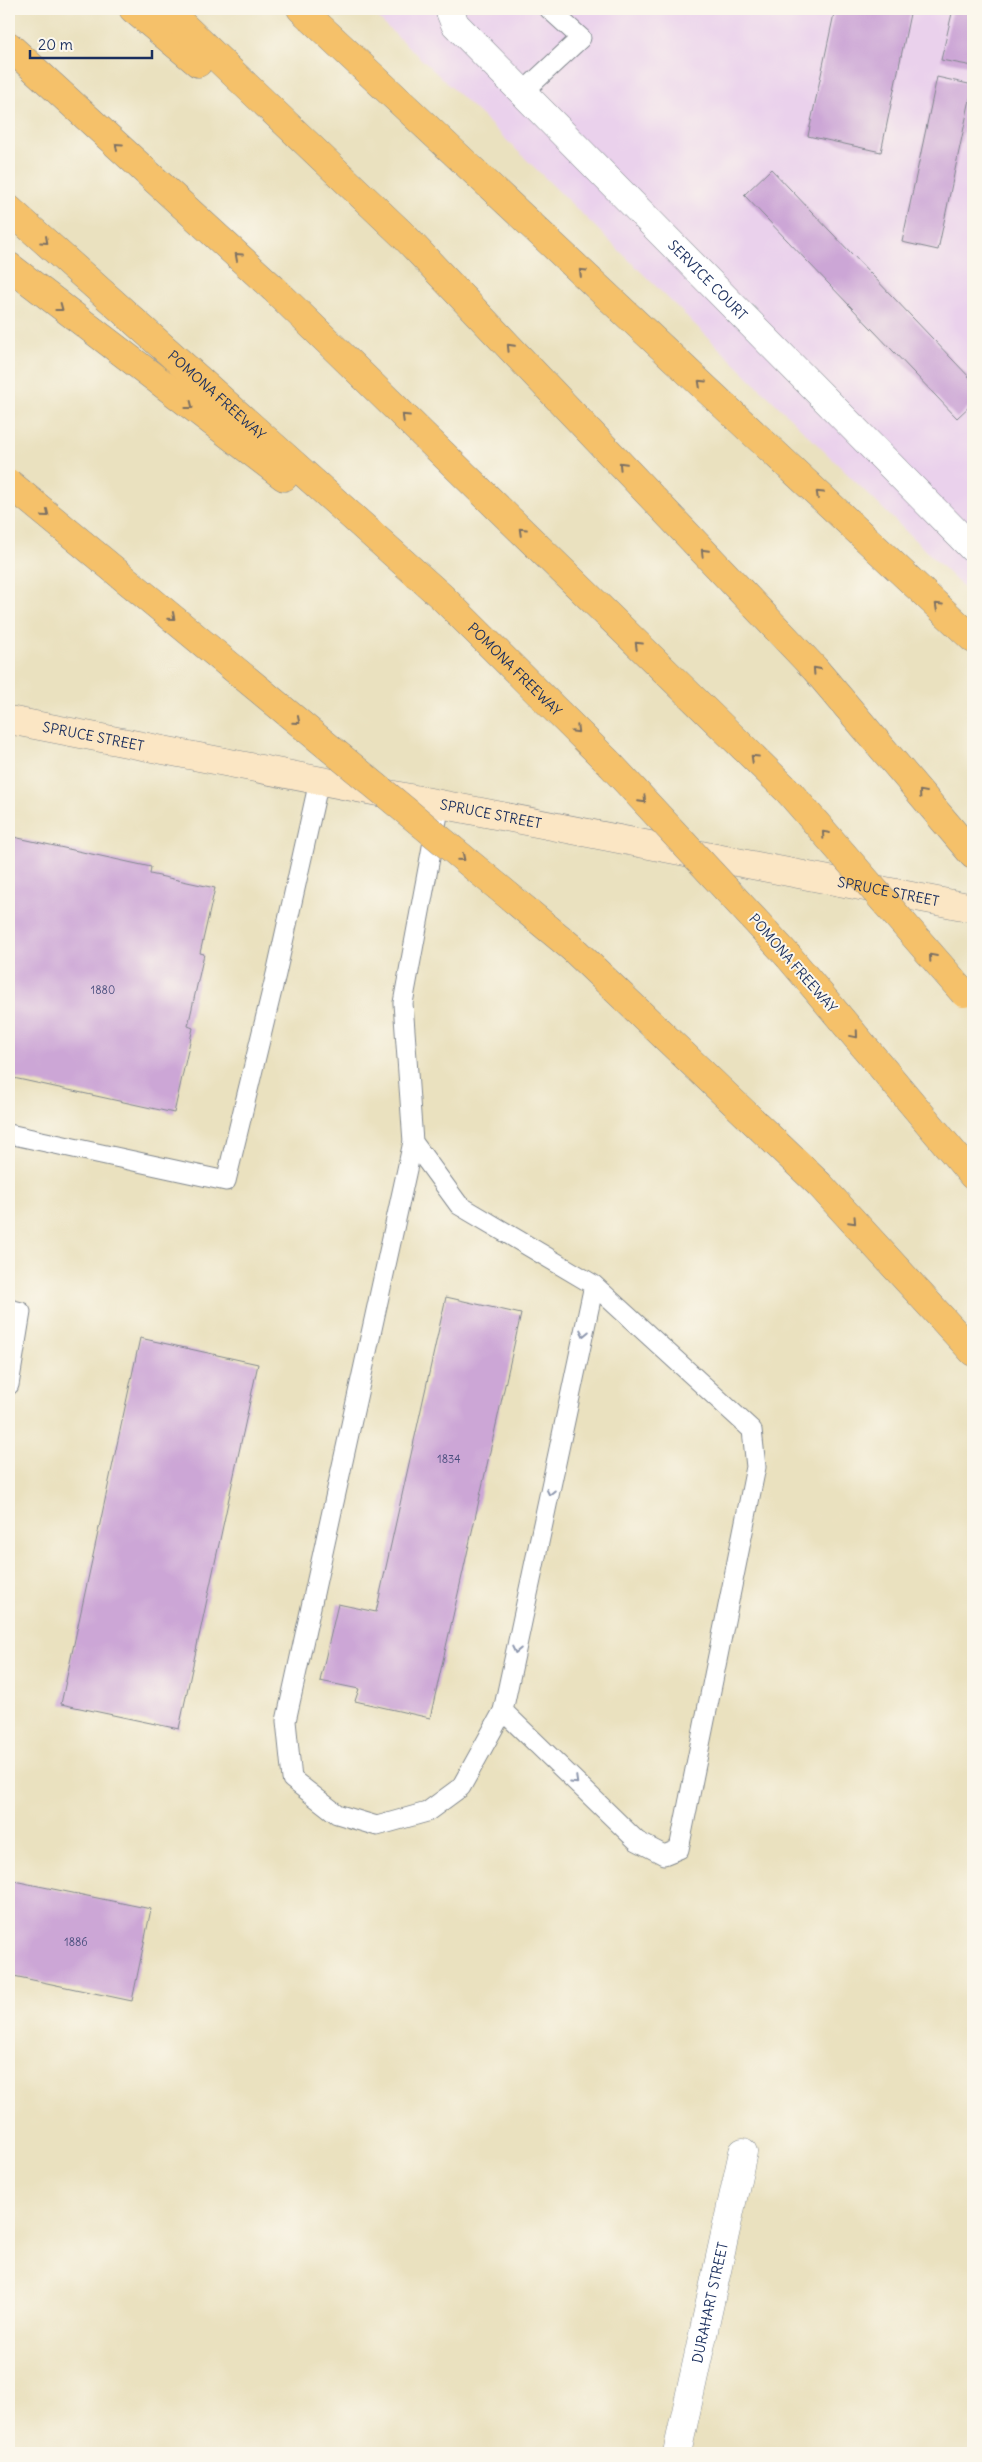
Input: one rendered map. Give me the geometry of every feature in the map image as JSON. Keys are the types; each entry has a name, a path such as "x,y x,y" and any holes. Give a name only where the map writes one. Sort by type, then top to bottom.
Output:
{"highway":[{"path":"133,9 404,236"},
{"path":"166,9 404,236 816,669 954,830 973,855"},
{"path":"301,9 973,639"},
{"path":"9,46 274,288 789,792 969,998"},
{"name":"POMONA FREEWAY","path":"9,209 442,597 610,764 790,957 973,1176"},
{"path":"9,266 442,597"},
{"path":"9,483 572,948 820,1185 973,1352"}],"main road":[{"name":"SPRUCE STREET","path":"9,720 973,908"}],"street":[{"name":"SERVICE COURT","path":"449,9 455,24 522,93 973,548"},
{"name":"DURAHART STREET","path":"677,2453 743,2152"}],"lane":[{"path":"522,93 581,38 549,9"},
{"path":"9,1134 226,1181 276,974 319,781"},
{"path":"440,804 403,1003 413,1142 286,1721 292,1779 337,1814 377,1826 427,1812 461,1787 503,1711 594,1285"},
{"path":"413,1142 458,1205 594,1285 752,1430 756,1467 678,1849 664,1855 637,1841 503,1711"},
{"path":"9,1309 21,1312 9,1385"}],"shaded area":[{"path":"368,9 973,9 973,597 484,118"}],"building":[{"path":"835,9 911,9 881,152 808,136"},
{"path":"953,9 973,9 973,66 941,60"},
{"path":"937,77 973,85 938,250 902,242"},
{"path":"771,169 973,381 973,403 957,418 744,195"},
{"path":"9,836 151,867 150,874 215,888 200,953 204,954 188,1026 193,1028 174,1113 9,1077"},
{"path":"446,1297 521,1314 430,1718 355,1701 359,1689 320,1681 338,1604 376,1612"},
{"path":"140,1338 258,1364 179,1729 61,1704"},
{"path":"9,1880 151,1909 132,2001 9,1975"}]}
